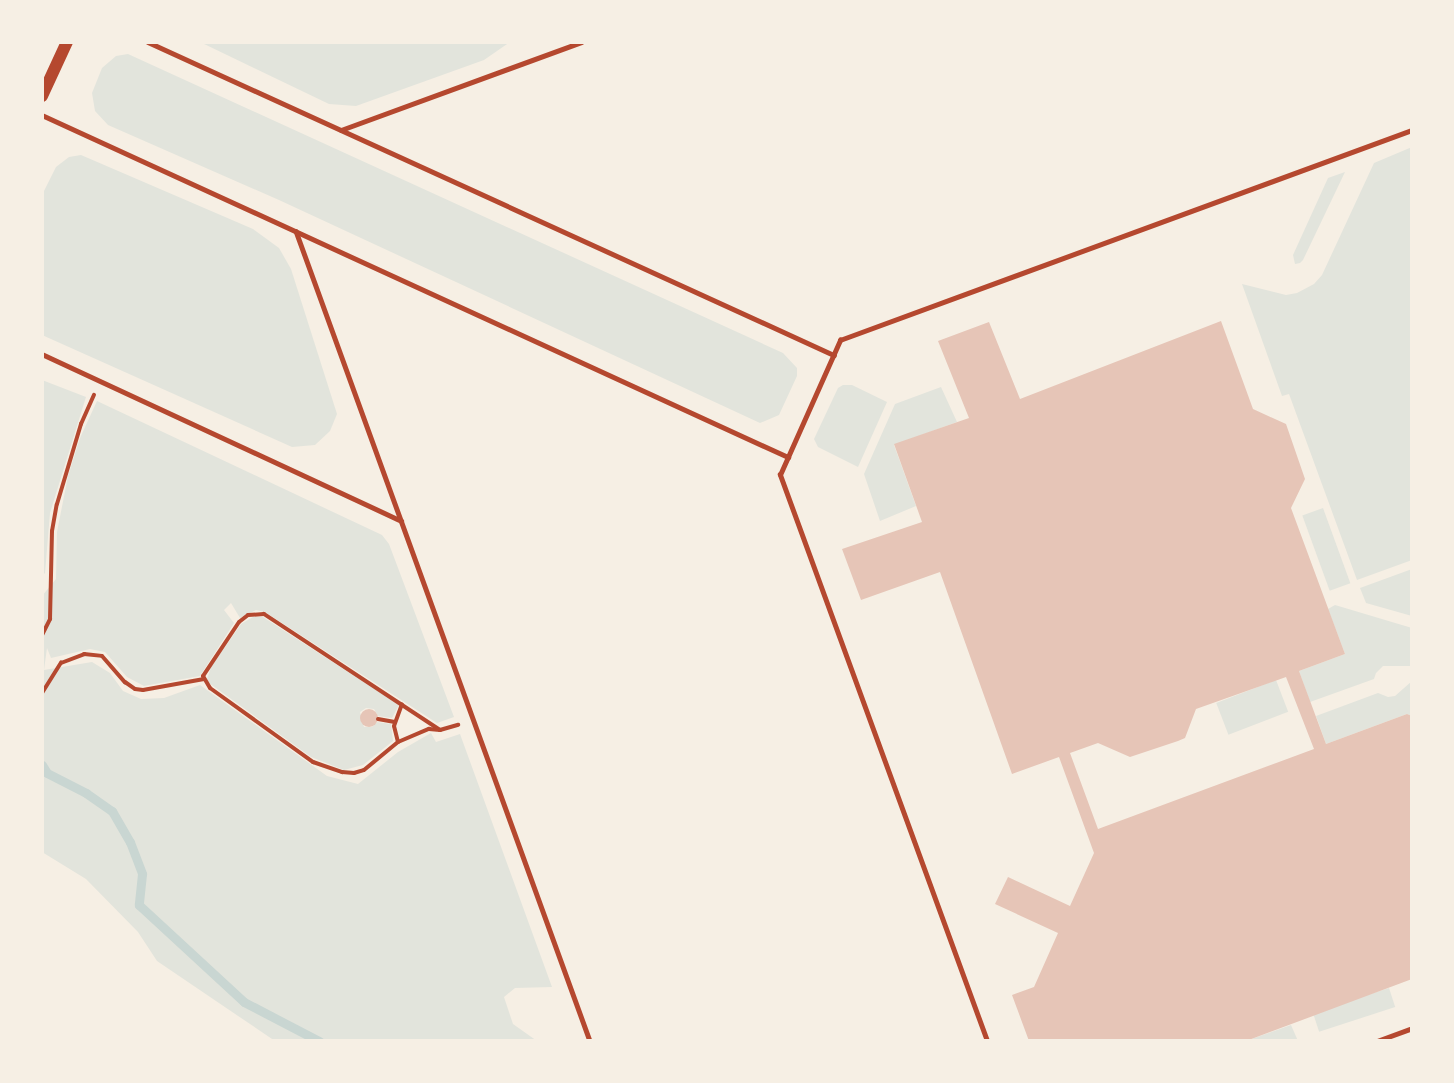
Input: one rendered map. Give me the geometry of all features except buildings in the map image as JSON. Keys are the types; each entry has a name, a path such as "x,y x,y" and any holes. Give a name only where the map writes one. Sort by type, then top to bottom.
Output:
{"main road":[{"path":"42,96 67,42"}],"lane":[{"path":"148,42 834,355"},
{"path":"341,130 581,42"},
{"path":"42,115 788,457"},
{"path":"987,1041 780,475 840,340 1412,130"},
{"path":"296,231 590,1041"},
{"path":"42,354 401,521"},
{"path":"1377,1041 1412,1028"}],"path":[{"path":"42,635 50,619 52,531 57,504 81,424 100,381"},
{"path":"204,679 207,669 239,622 248,615 264,614 440,730"},
{"path":"42,693 61,663 84,654 102,656 125,682 135,689 142,690 204,679"},
{"path":"204,679 210,688 313,762 328,769 354,773 364,770 398,742 429,729 440,730 473,720"},
{"path":"398,742 395,722 402,704"},
{"path":"378,719 395,722"}],"shaded area":[{"path":"200,42 510,42 484,60 356,106 329,104"},
{"path":"128,54 783,353 797,368 797,376 779,415 760,423 279,200 108,125 95,111 92,93 102,68 116,56"},
{"path":"1412,147 1412,560 1357,580 1289,394 1282,396 1242,284 1286,295 1297,293 1314,284 1322,275 1374,163"},
{"path":"81,155 253,229 279,248 291,269 337,414 330,431 315,445 292,447 42,335 42,195 56,167 69,157"},
{"path":"1345,172 1303,260 1295,264 1293,255 1328,178"},
{"path":"42,380 86,397 50,513 45,573 42,576"},
{"path":"843,385 852,385 887,402 858,467 818,447 814,439 838,388"},
{"path":"941,387 957,422 894,445 916,506 880,521 864,474 895,404"},
{"path":"97,401 382,535 389,544 454,717 437,723 265,612 256,610 240,618 231,603 224,610 234,623 200,676 144,686 127,677 105,652 90,649 51,658 47,648 44,670 92,662 110,673 123,691 141,699 164,698 200,685 327,776 358,784 398,752 431,733 436,742 460,734 552,987 515,988 504,997 513,1024 537,1041 275,1041 157,961 138,932 86,879 42,852 42,596 56,579 57,532 68,476 80,438"},
{"path":"1323,508 1350,583 1330,591 1302,516"},
{"path":"1412,569 1412,616 1366,603 1360,588"},
{"path":"1335,605 1412,628 1412,666 1383,666 1374,679 1310,702 1299,671 1345,654 1328,609"},
{"path":"253,617 263,617 399,705 392,718 378,716 374,709 366,708 360,712 364,727 372,727 377,722 391,724 393,741 363,765 344,770 311,757 209,683 207,679 211,667 241,624"},
{"path":"1276,680 1288,712 1228,735 1216,703"},
{"path":"1412,681 1412,716 1407,714 1326,744 1316,716 1378,693 1388,697 1395,696"},
{"path":"1389,988 1395,1007 1319,1032 1313,1013"},
{"path":"1291,1025 1298,1041 1246,1041"}],"waterway":[{"path":"42,765 47,773 86,793 112,811 130,842 142,874 139,905 244,1002 319,1041"}]}
